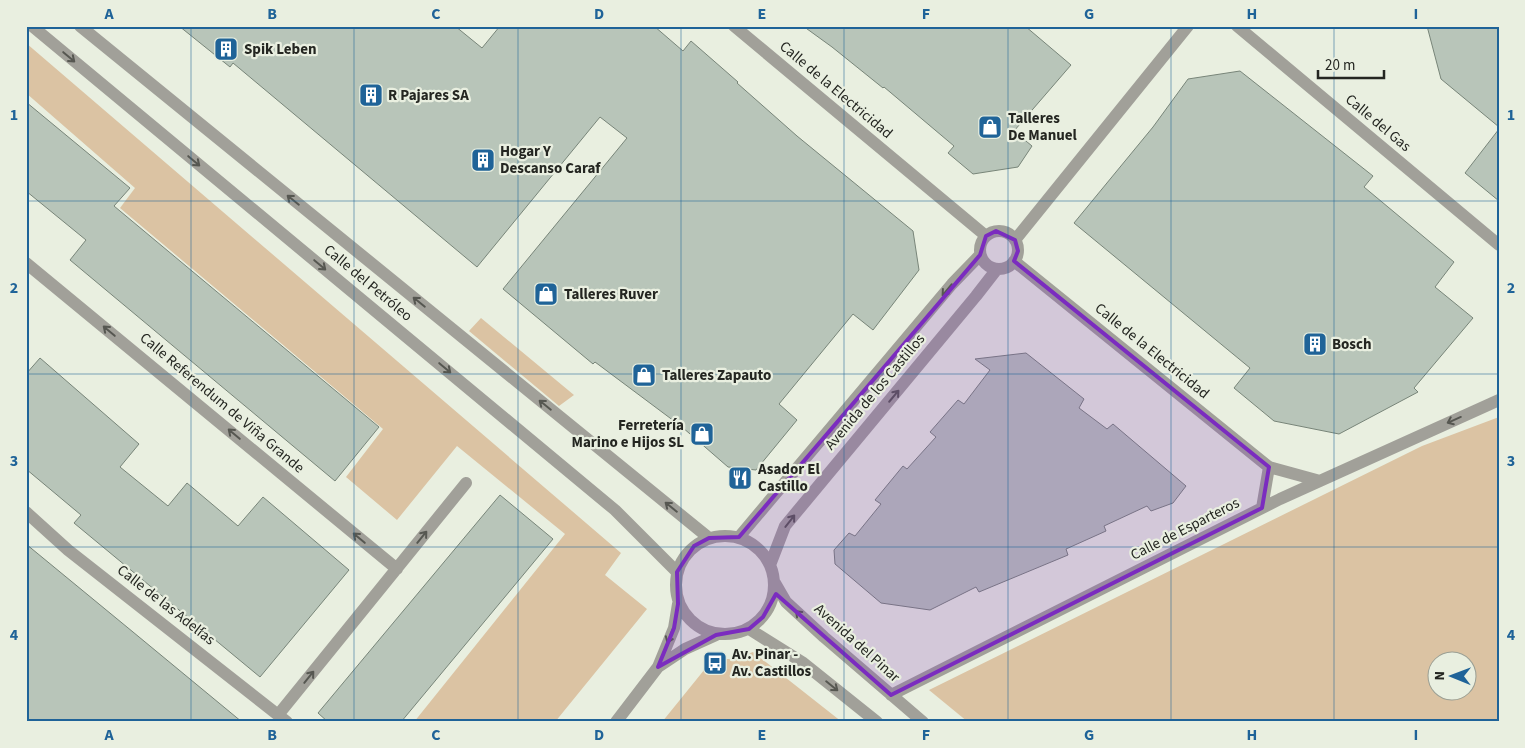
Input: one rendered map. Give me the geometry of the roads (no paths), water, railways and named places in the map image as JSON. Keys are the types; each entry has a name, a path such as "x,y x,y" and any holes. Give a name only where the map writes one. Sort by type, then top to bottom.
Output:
{"street":[{"name":"Calle del Petróleo","path":"32,26 615,510 677,572"},
{"name":"Calle del Petróleo","path":"80,26 709,538"},
{"name":"Calle de la Electricidad","path":"734,26 986,236"},
{"path":"1015,240 1188,26"},
{"name":"Calle del Gas","path":"1237,26 1499,245"},
{"path":"996,231 1007,232 1015,240 1018,250 1014,261 1006,267 997,269 986,264 980,255 981,245 986,236 996,231"},
{"name":"Avenida de los Castillos","path":"739,537 952,284 980,255"},
{"name":"Calle de la Electricidad","path":"1014,261 1269,467 1320,481"},
{"name":"Calle Referendum de Viña Grande","path":"26,263 397,568"},
{"name":"Avenida de los Castillos","path":"770,565 786,526 997,269"},
{"name":"Calle de Esparteros","path":"890,695 1280,499 1499,400"},
{"path":"1262,508 1269,467"},
{"path":"283,718 397,568 466,483"},
{"name":"Calle de las Adelfas","path":"26,512 68,550 283,718"},
{"path":"739,537 758,548 770,565 774,583 772,601 763,617 749,629 733,635 716,635 699,628 686,618 678,604 675,588 677,572 684,557 694,546 709,538 739,537"},
{"name":"Avenida del Pinar","path":"774,583 786,602 923,722"},
{"path":"616,722 658,667 674,628 678,604"},
{"path":"749,629 802,662 877,722"},
{"path":"658,667 685,650 716,635"}],"place":[{"name":"Spik Leben","path":"226,49"},
{"name":"R Pajares SA","path":"371,95"},
{"name":"Talleres De Manuel","path":"990,127"},
{"name":"Hogar Y Descanso Caraf","path":"483,160"},
{"name":"Talleres Ruver","path":"546,294"},
{"name":"Bosch","path":"1315,344"},
{"name":"Talleres Zapauto","path":"644,375"},
{"name":"Ferretería Marino e Hijos SL","path":"702,434"},
{"name":"Asador El Castillo","path":"740,478"},
{"name":"Av. Pinar - Av. Castillos","path":"715,663"}]}
